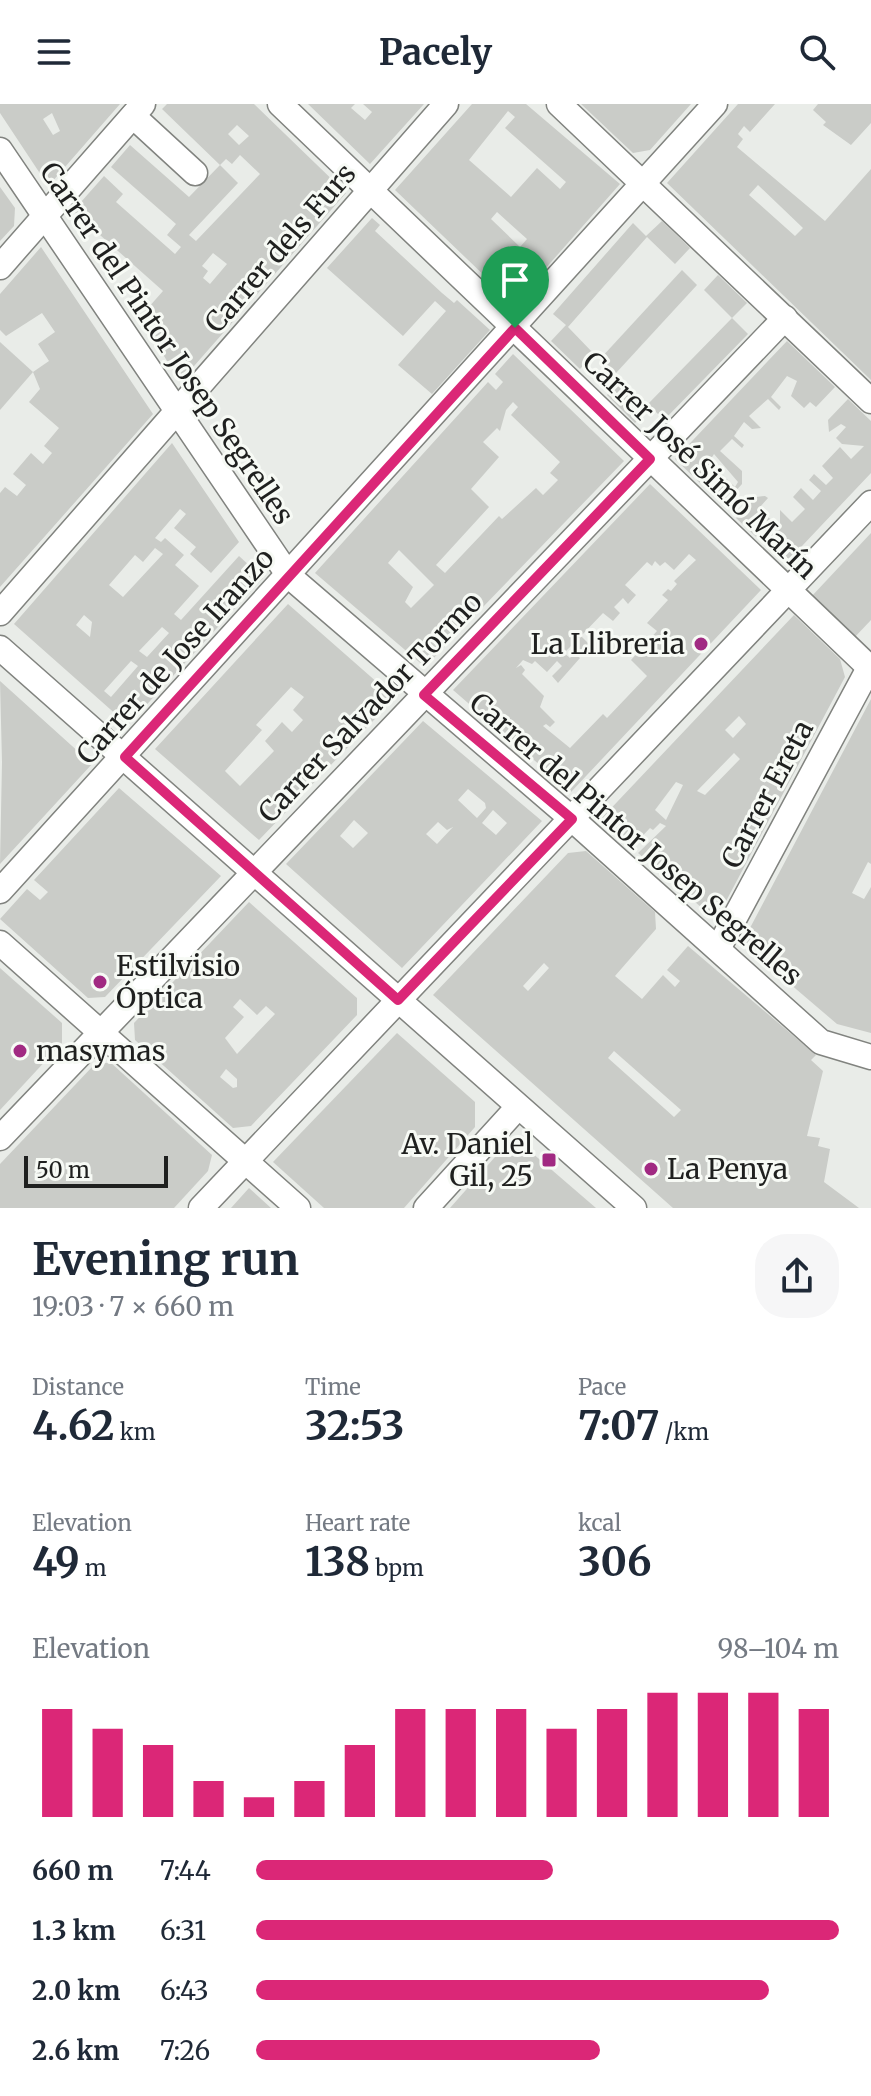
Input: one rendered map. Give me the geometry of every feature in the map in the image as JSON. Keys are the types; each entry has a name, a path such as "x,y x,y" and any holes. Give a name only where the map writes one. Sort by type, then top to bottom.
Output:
{"street":[{"name":"Carrer José Simó Marín","path":"280,104 870,669"},
{"name":"Carrer dels Furs","path":"0,613 446,104"},
{"path":"559,104 871,401"},
{"name":"Carrer de Jose Iranzo","path":"0,891 646,184 715,104"},
{"path":"0,267 138,110 195,173"},
{"name":"Carrer del Pintor Josep Segrelles","path":"0,150 289,576 572,819 821,1042 871,1057"},
{"name":"Carrer Salvador Tormo","path":"0,1138 785,318"},
{"path":"201,1208 871,503"},
{"path":"0,648 634,1208"},
{"name":"Carrer Ereta","path":"718,949 870,669"},
{"path":"0,943 298,1208"},
{"path":"426,1208 518,1107"}],"building":[{"path":"0,104 120,104 51,183 41,175 0,113","holes":["52,113 60,131 53,135 43,119"]},
{"path":"167,104 254,104 346,193 180,382 140,317 163,291 73,211 104,176 123,194 116,202 175,254 181,247 167,235 176,224 111,167 130,145 189,197 220,165 162,109","holes":["237,125 249,136 239,145 228,134","240,155 260,174 196,241 189,235 238,183 220,165 226,159 232,164","213,253 227,264 210,284 203,278 208,271 202,266"]},
{"path":"308,104 355,104 351,108 365,120 372,112 363,104 424,104 370,164"},
{"path":"472,104 526,104 620,184 514,304 395,190","holes":["508,111 515,117 505,128 566,182 560,189 537,168 511,197 469,160","497,212 527,239 520,247 491,219"]},
{"path":"581,104 691,104 650,150 633,153"},
{"path":"738,104 775,104 750,132 744,126 738,134 743,139 737,147 825,221 871,169 871,380 667,183","holes":["758,185 803,228 795,236 749,195"]},
{"path":"818,104 871,104 871,123 851,145 823,125 826,122 813,110"},
{"path":"0,187 15,208 14,226 0,241"},
{"path":"372,218 380,225 375,231 442,293 454,303 457,300 490,330 432,394 398,365 446,311 435,301 403,336 327,268"},
{"path":"662,221 690,248 675,264 647,237 568,327 594,354 580,369 551,341 566,325 553,314 633,223 646,236"},
{"path":"41,247 153,414 0,587 0,493 5,487 17,496 26,485 13,474 31,453 43,464 52,453 44,446 59,428 29,402 40,389 33,372 49,361 38,344 55,332 42,313 6,336 0,330 0,294"},
{"path":"682,270 697,285 616,373 600,359"},
{"path":"718,275 747,303 732,318 704,290"},
{"path":"732,318 748,334 664,420 651,407 635,423 607,395 621,379 648,404"},
{"path":"787,341 835,387 816,407 810,402 804,408 791,396 797,381 787,376 771,397 781,407 779,410 768,399 749,416 761,428 752,429 744,422 734,436 744,445 742,448 732,439 720,451 742,471 742,484 723,505 675,459","holes":["714,454 738,482 735,487 709,462"]},
{"path":"0,342 33,372 0,410"},
{"path":"513,354 624,461 425,667 315,573 488,382 496,390 503,382 495,374","holes":["513,402 518,407 511,415 560,462 550,473 558,480 543,495 536,488 502,519 499,516 445,573 436,565 489,507 471,489 499,457 483,442 497,428 500,431 506,410","399,550 434,585 411,608 405,602 413,587 388,563"]},
{"path":"848,399 871,421 871,473 785,564 736,518 756,497 768,498 760,507 762,513 779,525 780,530 780,510 792,522 805,509 793,497 801,488 813,500 821,491 809,480 814,474 826,485 833,478 822,466 840,447 851,459 864,446 842,444 836,438 846,427 841,424 829,432 828,420"},
{"path":"172,443 239,542 211,573 190,554 196,547 174,528 186,514 180,509 155,538 161,542 165,538 184,555 175,565 199,586 174,614 181,620 239,556 263,578 128,725 14,624","holes":["155,548 163,554 123,597 109,585 135,555 143,562","84,615 92,622 90,637 76,625","162,627 169,633 147,657 139,651","131,661 138,666 111,697 104,691"]},
{"path":"650,484 761,590 571,792 453,690","holes":["689,554 696,560 674,581 677,584 671,591 668,589 662,595 668,600 647,623 657,631 631,660 647,676 607,718 603,714 570,748 543,726 546,724 550,727 555,722 540,707 544,696 522,674 525,670 521,665 516,668 523,660 532,664 535,661 547,672 557,661 562,666 552,676 558,683 580,658 574,653 570,658 564,653 571,646 582,656 591,646 581,636 603,613 613,621 620,613 614,607 623,598 628,604 636,595 625,585 647,562 652,566 655,561 660,566 665,562 674,570"]},
{"path":"871,533 871,620 853,639 811,597"},
{"path":"288,604 395,698 259,840 155,749","holes":["291,687 304,697 293,710 303,720 292,732 282,722 265,741 274,751 240,786 225,771 262,730 256,725"]},
{"path":"794,615 840,659 845,677 716,920 638,853 666,826 660,823 653,830 650,828 632,847 600,820","holes":["739,716 746,724 733,738 725,730","734,753 740,759 705,795 697,791","676,782 683,785 666,820 655,810"]},
{"path":"0,681 92,764 0,864 2,762"},
{"path":"871,699 871,864 868,862 852,893 864,899 871,887 871,1033 837,1024 742,943"},
{"path":"423,721 542,821 402,968 286,864","holes":["468,789 485,803 486,808 477,818 458,800","493,810 507,823 496,835 482,823","354,820 368,833 353,848 340,836","438,822 447,830 453,827 437,844 426,834"]},
{"path":"119,788 221,876 105,997 88,998 0,919 27,889 40,900 48,892 34,880"},
{"path":"586,851 655,912 656,929 615,976 642,999 663,975 675,987 680,981 667,970 688,946 816,1055 811,1060 823,1071 807,1136 820,1138 818,1146 830,1149 824,1182 859,1208 673,1208 433,995 568,853","holes":["544,963 549,968 528,991 523,986","614,1051 681,1110 674,1117 608,1058"]},
{"path":"249,902 357,998 357,1015 251,1126 233,1128 135,1040 134,1023","holes":["240,999 257,1015 266,1006 275,1014 237,1054 225,1038 244,1017 233,1007","226,1069 237,1079 237,1087 233,1088 220,1077"]},
{"path":"0,968 62,1023 62,1043 0,1110"},
{"path":"397,1033 475,1102 475,1127 404,1208 324,1208 273,1162"},
{"path":"110,1062 212,1155 208,1171 174,1208 0,1208 0,1164 93,1066"},
{"path":"524,1146 596,1208 450,1208 502,1149"},
{"path":"249,1188 271,1208 231,1208"}],"place":[{"name":"La Llibreria","path":"701,644"},
{"name":"Estilvisio Óptica","path":"100,982"},
{"name":"masymas","path":"20,1051"},
{"name":"Av. Daniel Gil, 25","path":"549,1160"},
{"name":"La Penya","path":"651,1169"}],"route":[{"path":"515,328 650,459 424,695 572,819 398,1000 125,757 515,328"}]}
